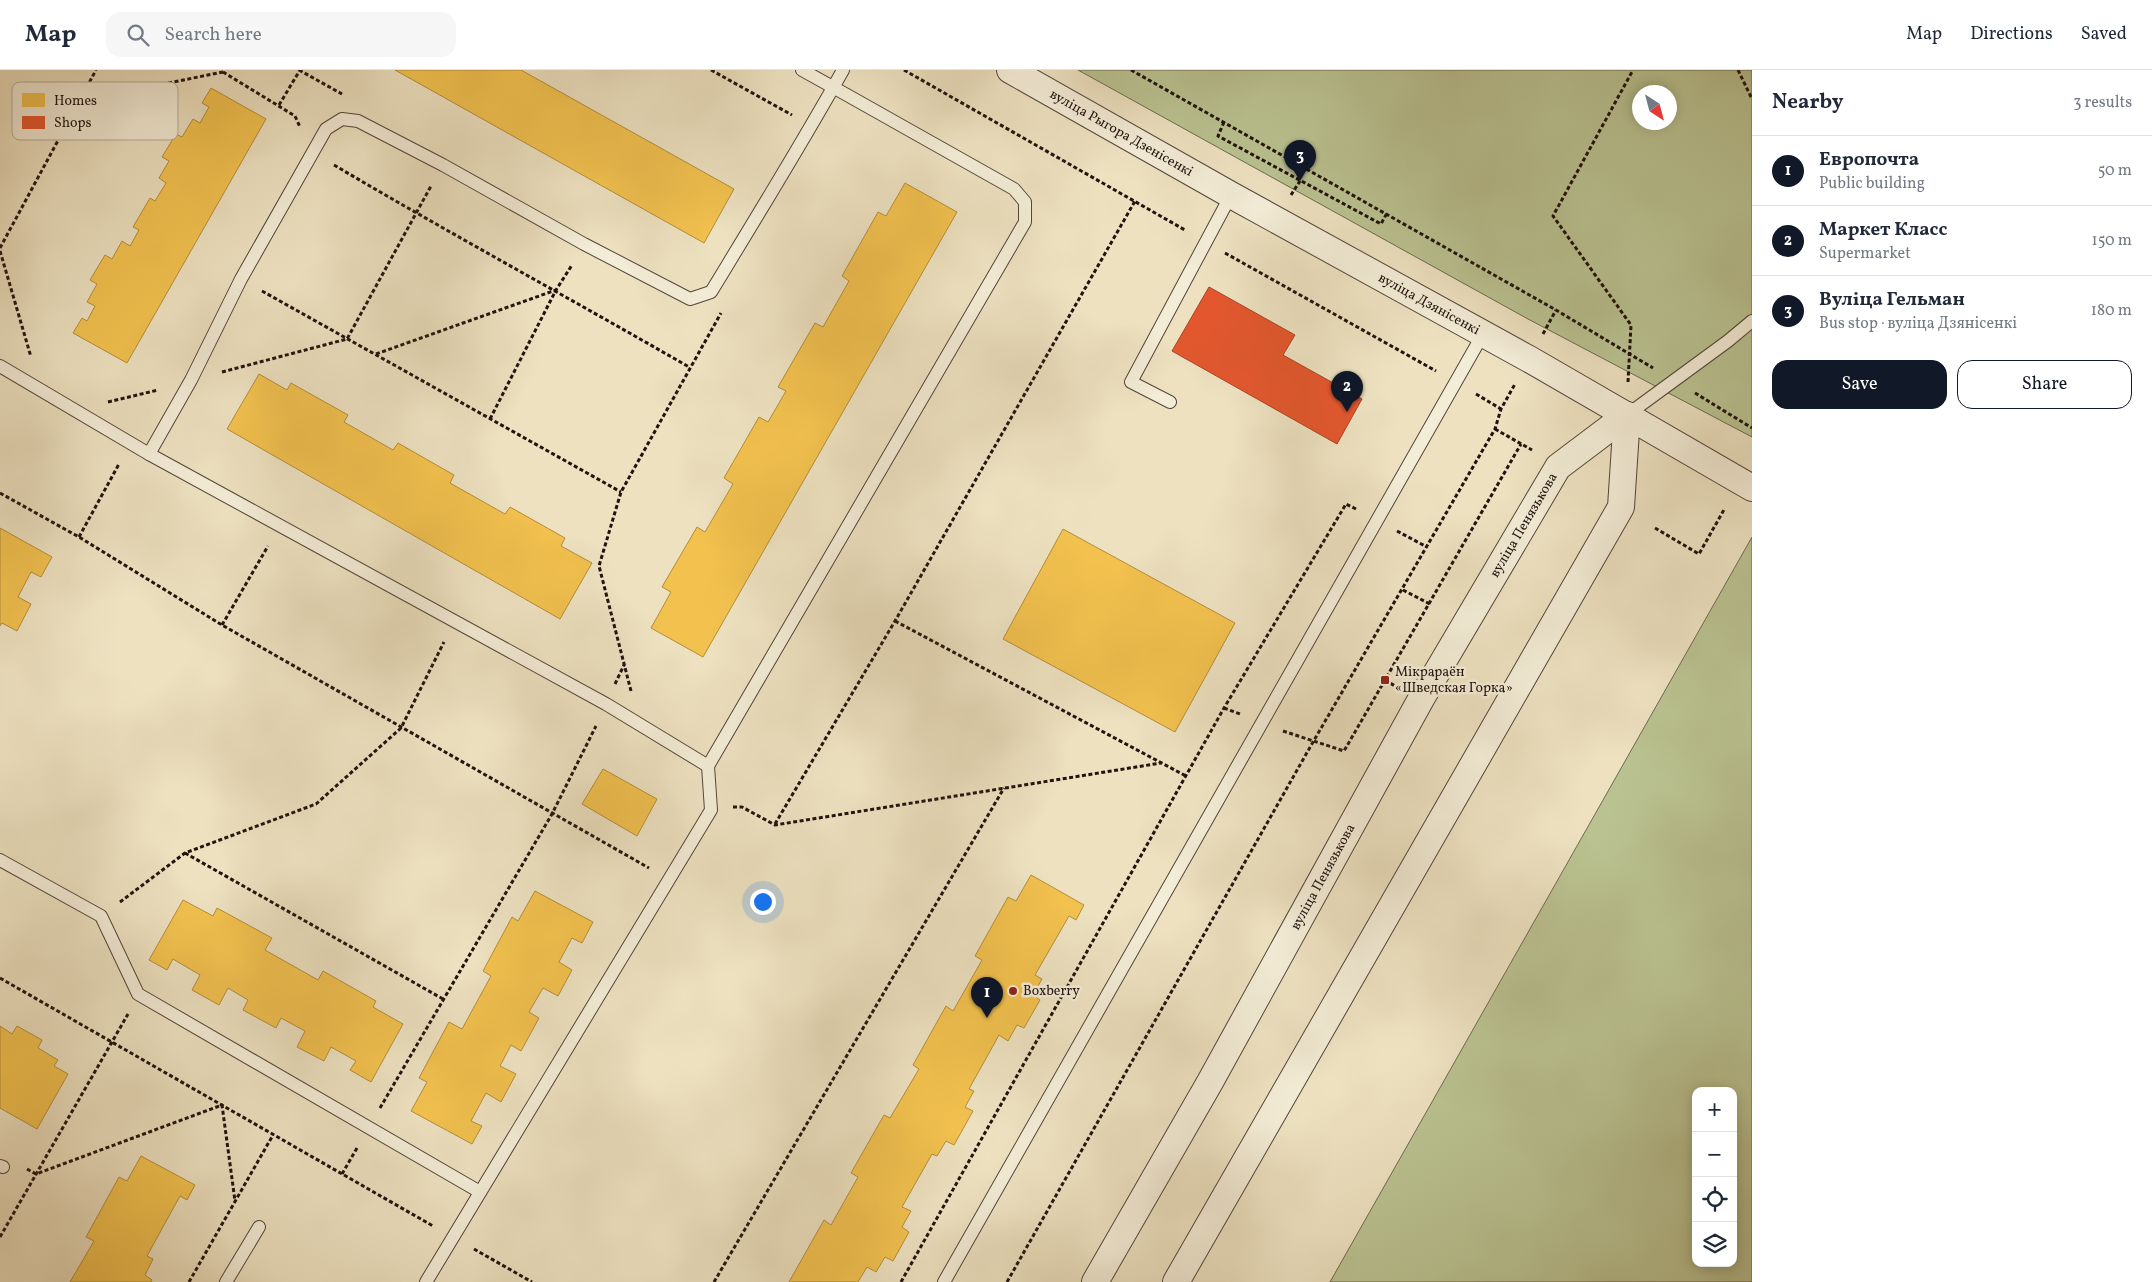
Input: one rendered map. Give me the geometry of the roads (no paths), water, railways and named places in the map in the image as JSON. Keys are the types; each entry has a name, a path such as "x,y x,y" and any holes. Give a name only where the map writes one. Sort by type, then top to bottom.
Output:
{"street":[{"name":"вуліца Рыгора Дзенісенкі","path":"1010,70 1231,195"},
{"name":"вуліца Дзянісенкі","path":"1231,195 1483,334 1752,488"},
{"name":"вуліца Пенязькова","path":"1095,1282 1210,1082 1421,699 1558,466 1627,415"},
{"path":"1176,1282 1621,507 1627,415"}],"lane":[{"path":"426,1282 711,810 708,766 1025,222 1025,202 1014,189 802,70"},
{"path":"149,454 191,380 241,279 326,129 342,119 358,121 444,165 584,244 690,299 711,292 812,126 843,70"},
{"path":"1170,402 1131,382 1231,195"},
{"path":"1627,415 1728,341 1752,321"},
{"path":"944,1282 1483,334"},
{"path":"0,366 149,454 640,723 708,766"},
{"path":"0,860 102,916 138,994 480,1192"},
{"path":"226,1282 259,1227"}],"place":[{"name":"Вуліца Гельман","path":"1300,181"},
{"name":"Маркет Класс","path":"1347,412"},
{"name":"Мікрараён «Шведская Горка»","path":"1385,680"},
{"name":"Boxberry","path":"1013,991"},
{"name":"Европочта","path":"987,1018"}]}
